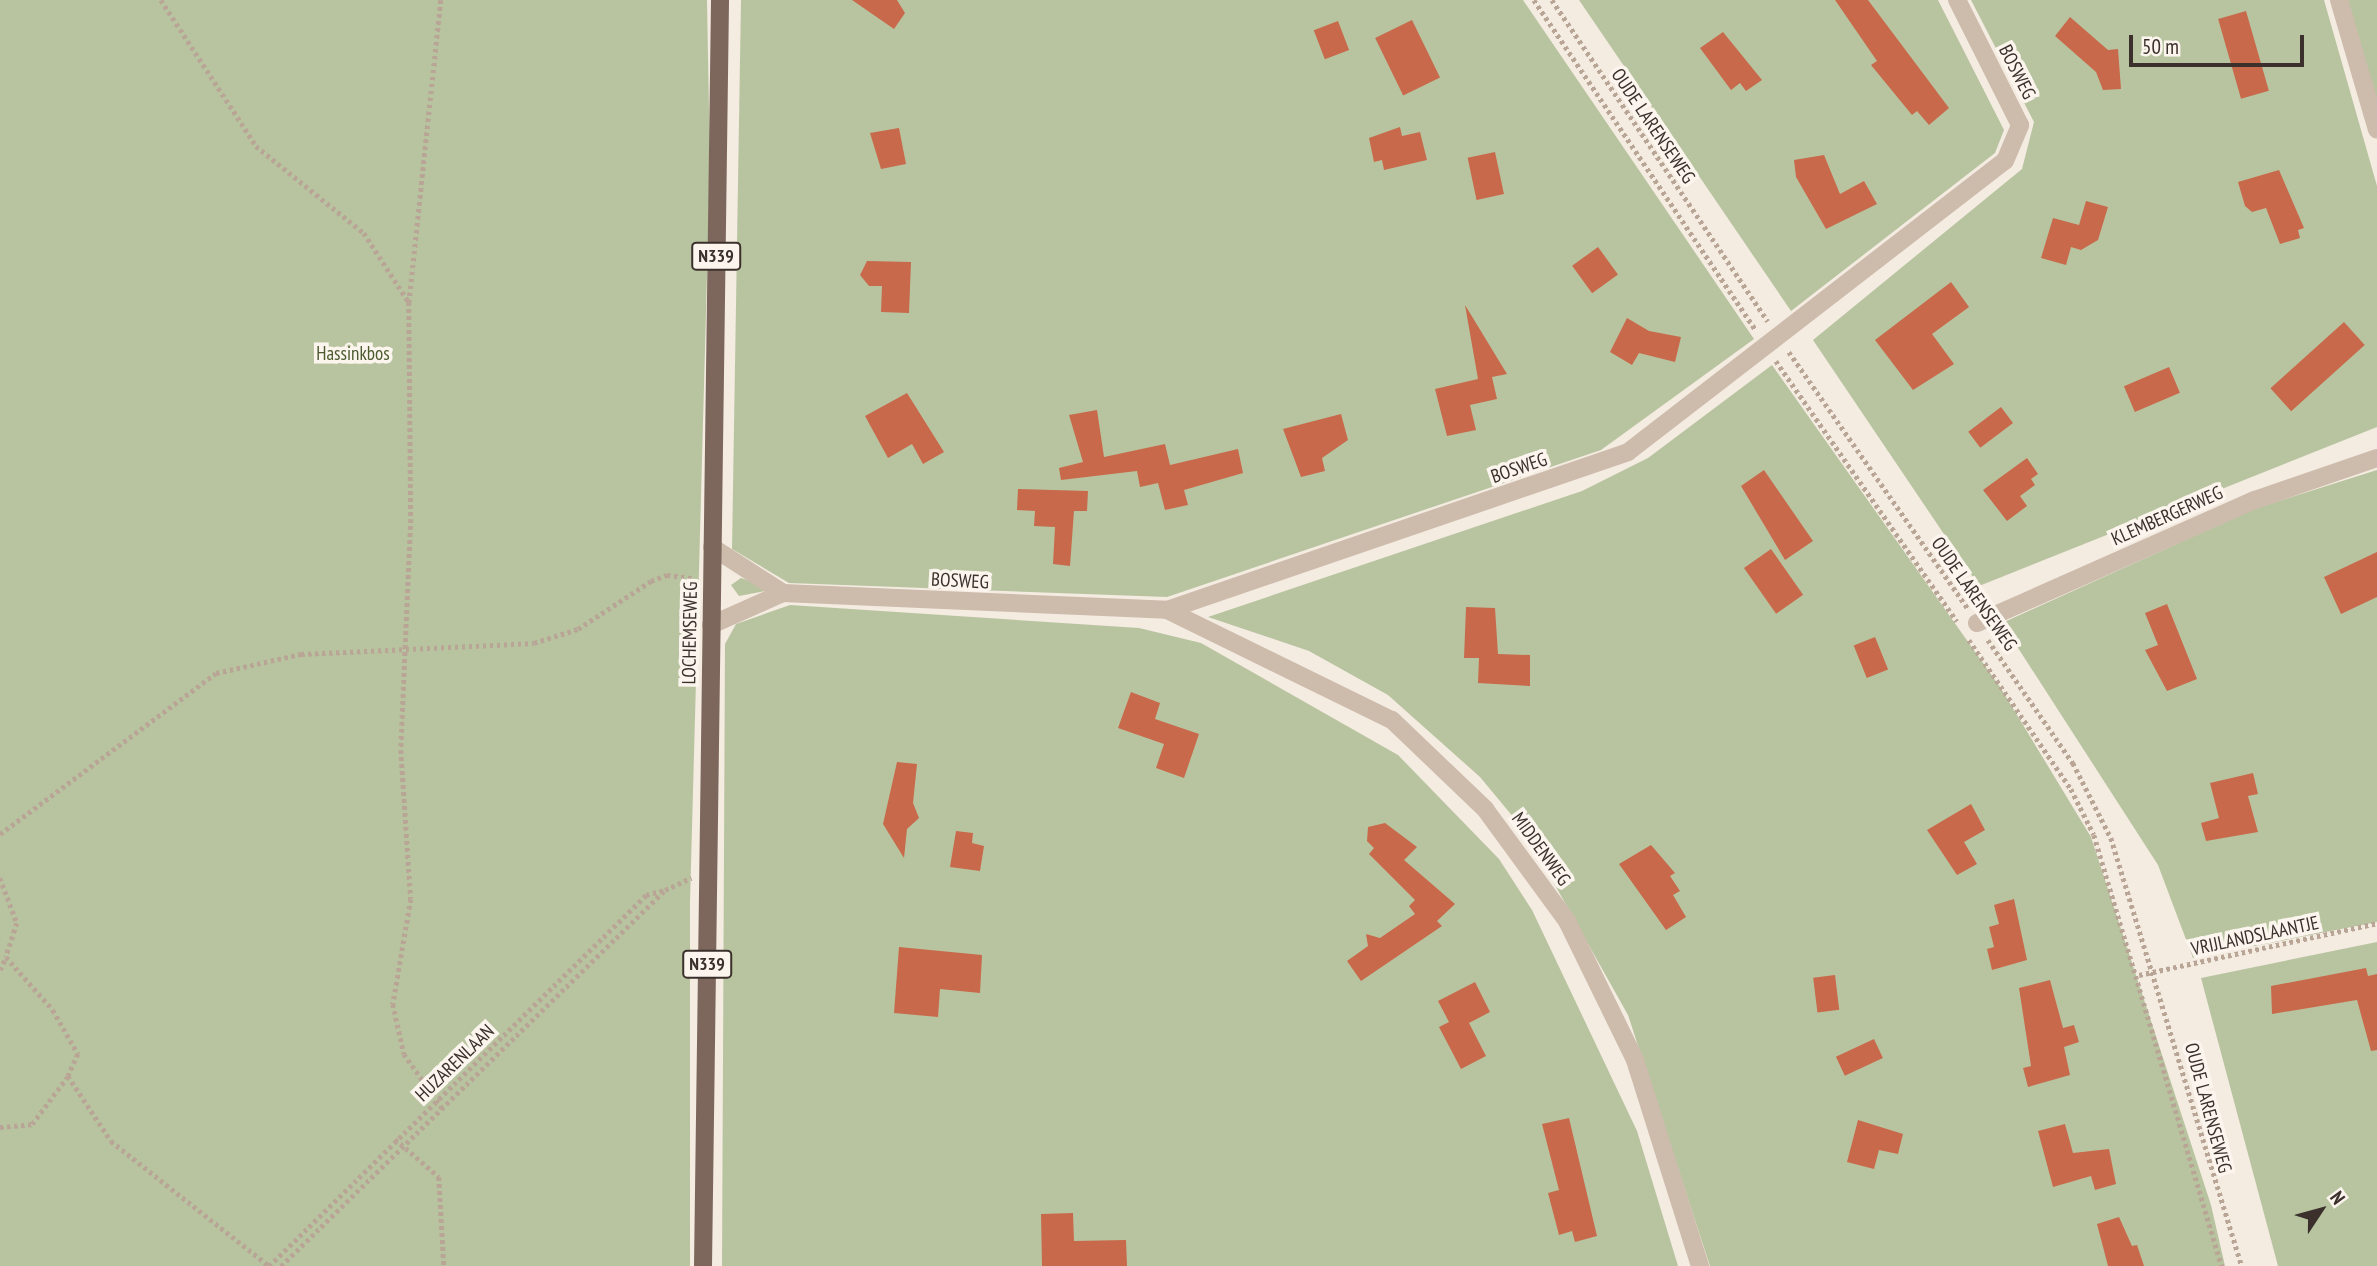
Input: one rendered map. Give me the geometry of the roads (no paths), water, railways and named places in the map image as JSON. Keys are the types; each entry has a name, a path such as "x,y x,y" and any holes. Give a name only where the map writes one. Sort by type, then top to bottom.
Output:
{"main road":[{"name":"LOCHEMSEWEG","path":"703,1266 720,0"}],"street":[{"name":"BOSWEG","path":"711,625 783,593 1167,610 1628,452 2005,161 2020,125 1957,0"},
{"path":"2339,0 2377,130"},
{"name":"KLEMBERGERWEG","path":"1977,622 2255,500 2377,458"},
{"path":"712,547 783,593"},
{"name":"MIDDENWEG","path":"1167,610 1392,720 1485,809 1567,921 1634,1060 1700,1266"}],"park label":[{"name":"Hassinkbos","path":"353,354"}]}
